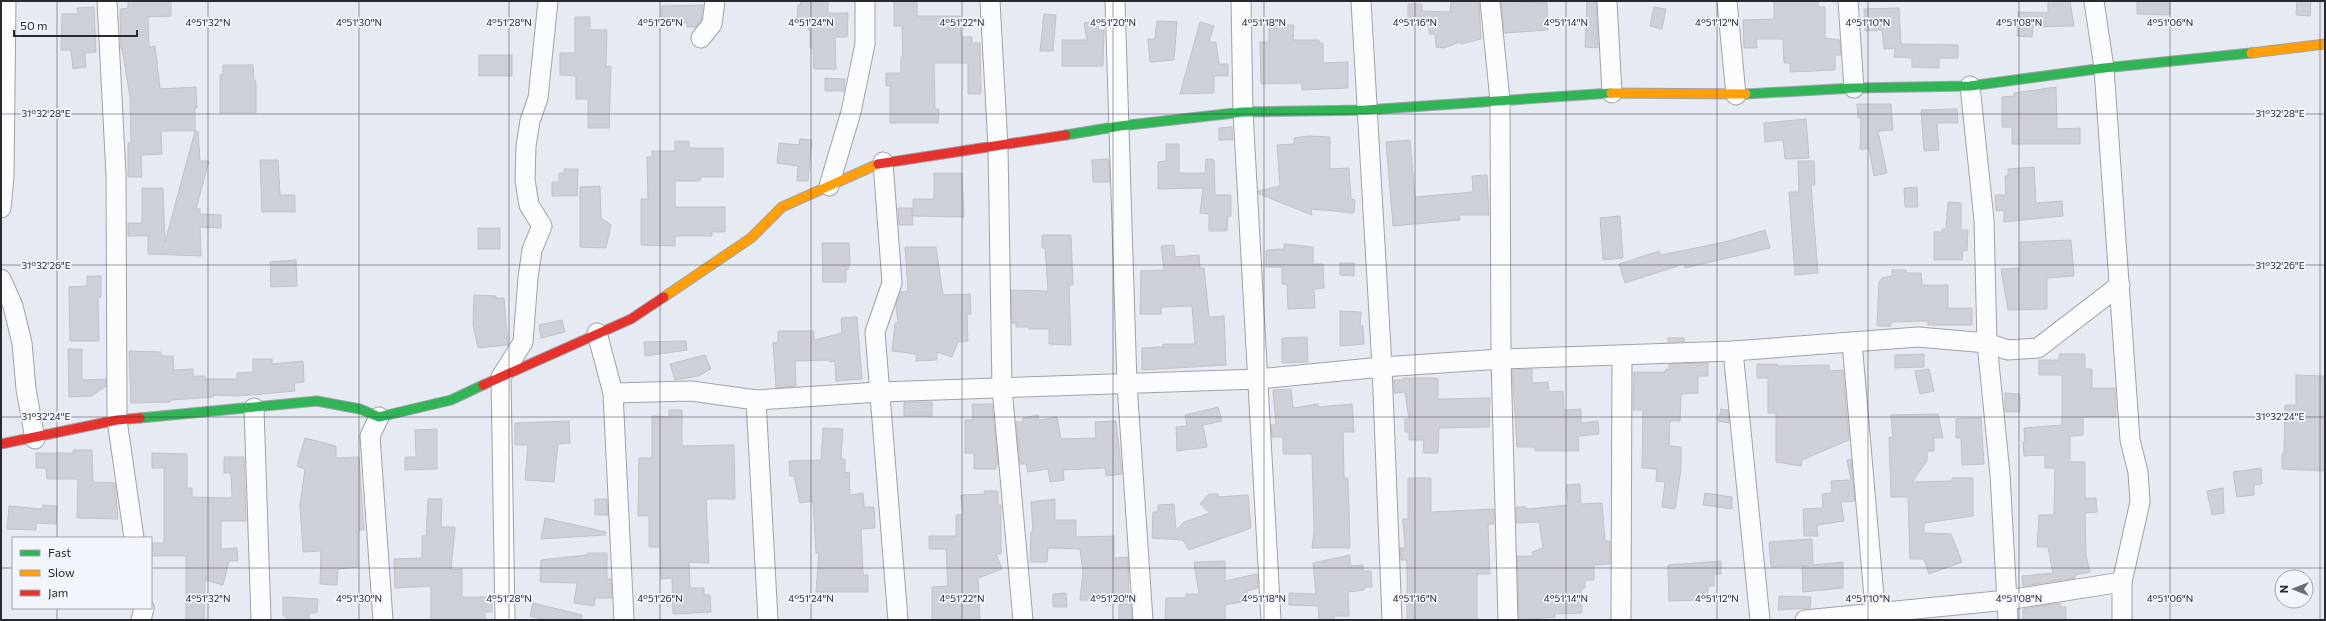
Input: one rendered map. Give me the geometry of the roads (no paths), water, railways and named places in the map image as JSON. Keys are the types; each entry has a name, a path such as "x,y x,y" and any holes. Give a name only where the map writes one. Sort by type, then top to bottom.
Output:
{"street":[{"path":"1,208 4,177 6,1"},
{"path":"107,1 116,175 117,420 134,537"},
{"path":"505,620 502,377 523,342 528,278 532,250 542,226 530,205 525,173 526,146 530,121 538,98 548,1"},
{"path":"701,38 712,24 715,1"},
{"path":"829,186 851,112 865,44 865,1"},
{"path":"990,1 998,147 1002,388 1023,620"},
{"path":"1115,1 1127,384 1142,620"},
{"path":"1241,1 1243,112 1271,620"},
{"path":"1361,1 1366,110 1382,367 1392,620"},
{"path":"1490,1 1500,100 1502,359 1508,620"},
{"path":"1607,1 1612,93"},
{"path":"1727,1 1736,95"},
{"path":"1848,1 1854,88"},
{"path":"2094,1 2104,68 2130,440 2138,472 2140,502 2122,582 2122,620"},
{"path":"1,444 35,439 117,420 317,401 360,410 379,417 451,400 631,319 751,238 782,207 883,162 998,147 1120,126 1243,112 1366,110 1612,93 1736,95 1854,88 1970,86 2104,68 2148,65 2325,44"},
{"path":"1970,86 1984,220 1988,343 2000,474 2008,620"},
{"path":"883,162 892,283 875,332 898,620"},
{"path":"1,279 12,306 22,343 26,389 35,439"},
{"path":"613,393 691,392 756,400 879,392 1258,379 1382,367 1502,359 1734,351 1918,337 1988,343 2008,350 2038,348 2120,285"},
{"path":"597,333 613,393 624,620"},
{"path":"1852,342 1876,620"},
{"path":"1734,351 1760,620"},
{"path":"1621,620 1622,356"},
{"path":"756,400 768,620"},
{"path":"254,408 261,620"},
{"path":"379,417 370,436 383,620"},
{"path":"1805,620 2007,600 2122,582"},
{"path":"142,620 144,609"}]}
